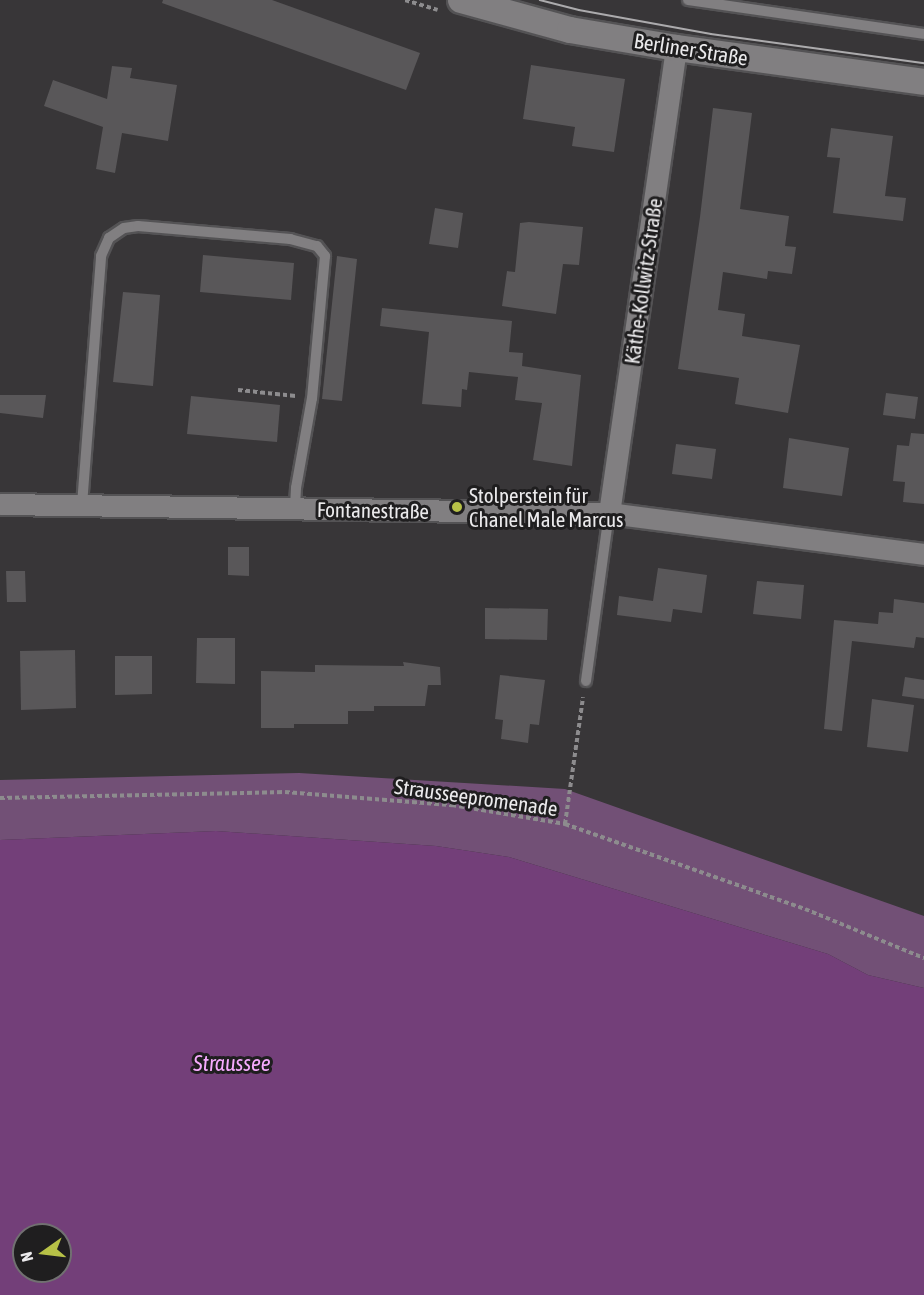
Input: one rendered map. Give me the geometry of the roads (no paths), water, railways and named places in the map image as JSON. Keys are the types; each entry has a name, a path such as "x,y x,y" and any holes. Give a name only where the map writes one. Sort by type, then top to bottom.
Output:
{"street":[{"name":"Berliner Straße","path":"461,0 570,30 676,48 924,82"},
{"name":"Käthe-Kollwitz-Straße","path":"609,513 676,48"},
{"name":"Fontanestraße","path":"0,504 609,513 924,554"}],"lane":[{"path":"688,0 924,34"},
{"path":"82,505 101,256 109,238 124,228 138,226 290,239 317,246 326,256 312,398 296,488 295,508"},
{"path":"586,681 609,513"}],"water":[{"name":"Straussee","path":"216,831 436,846 509,857 828,954 868,975 924,988 924,1295 0,1295 0,840"}],"tram line":[{"path":"540,0 579,10 711,34 924,63"}],"place":[{"name":"Stolperstein für Chanel Male Marcus","path":"457,507"}]}
